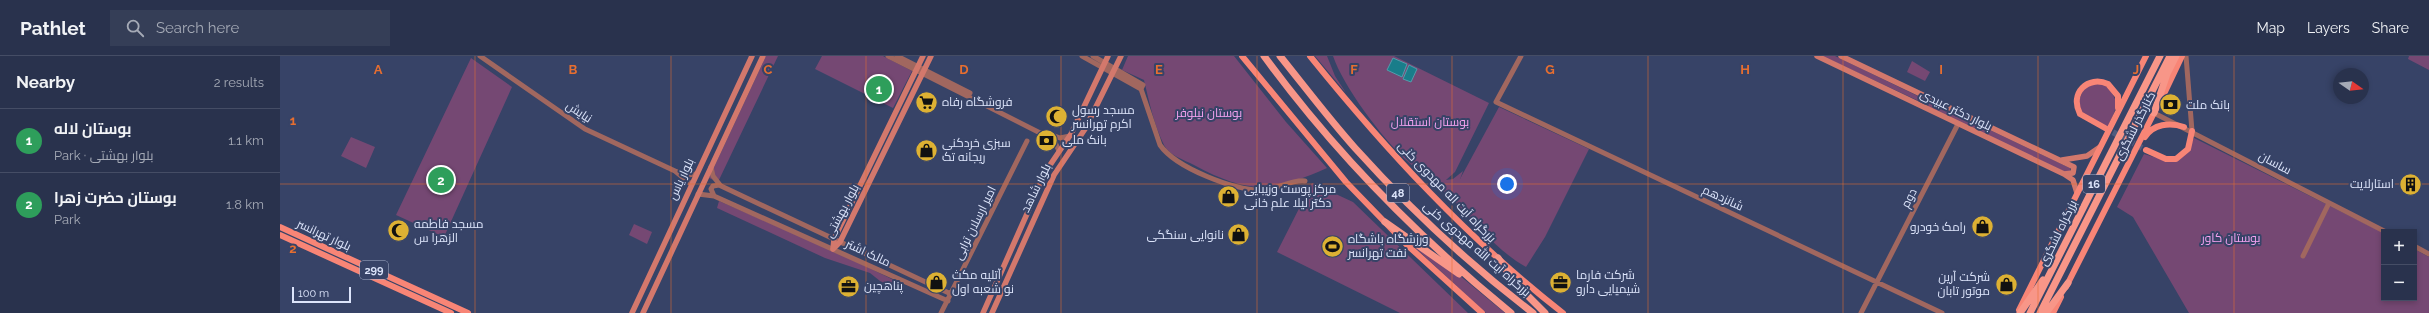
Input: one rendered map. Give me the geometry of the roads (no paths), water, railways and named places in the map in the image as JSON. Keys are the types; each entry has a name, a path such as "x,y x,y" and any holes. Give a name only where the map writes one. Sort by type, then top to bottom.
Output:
{"highway":[{"name":"48","path":"1264,56 1302,106 1363,177 1428,242 1511,313"},
{"name":"بزرگراه آیت الله مهدوی کنی","path":"1280,56 1354,147 1376,171 1439,234 1504,291 1534,313"},
{"name":"بزرگراه لشگری","path":"2030,313 2160,56"},
{"name":"بزرگراه لشگری","path":"2040,313 2170,56"},
{"path":"2154,113 2167,74 2176,56"},
{"path":"1385,222 1480,288"},
{"path":"2019,313 2061,251"},
{"path":"1498,258 1513,281 1545,313"},
{"path":"2046,313 2053,301 2068,284"}],"main road":[{"name":"بلوار یاس","path":"632,313 752,56"},
{"name":"بلوار یاس","path":"643,313 763,56"},
{"name":"بلوار بهشتی","path":"833,248 834,239 923,56"},
{"name":"بلوار بهشتی","path":"833,248 840,242 930,56"},
{"name":"بلوار شاهد","path":"983,313 1041,182 1059,151 1070,136 1108,56"},
{"name":"بلوار شاهد","path":"992,313 1054,175 1086,129 1120,56"},
{"path":"1242,56 1319,150 1385,222 1431,268 1482,313"},
{"name":"بزرگراه آیت اله مهدوی کنی","path":"1310,56 1396,156 1445,208 1498,258 1563,313"},
{"name":"بلوار دکتر عبیدی","path":"1817,56 2064,174 2073,180 2077,192"},
{"name":"بلوار دکتر عبیدی","path":"1841,56 2060,160 2075,170 2074,173 2064,174"},
{"name":"کنارگذر لشگری","path":"2019,313 2077,192 2146,56"},
{"name":"کنارگذر لشگری","path":"2053,313 2182,56"},
{"path":"2104,128 2080,114 2076,100 2084,85 2093,81 2108,84 2118,96 2118,113"},
{"path":"2137,147 2154,127 2172,124 2184,127"},
{"path":"2146,150 2166,159 2176,159 2188,149 2192,131"},
{"path":"2060,160 2087,156 2102,145"},
{"name":"بلوار تهرانسر","path":"280,227 468,313"},
{"name":"بلوار تهرانسر","path":"280,236 451,313"}],"street":[{"name":"نیایش","path":"480,56 585,129 675,171"},
{"path":"888,56 1057,138 1070,136"},
{"path":"897,56 917,69"},
{"path":"1082,56 1114,71 1141,89 1160,145 1166,152 1177,159 1232,186 1248,189 1264,190 1305,182"},
{"path":"1094,56 1103,65"},
{"name":"شانزدهم","path":"1521,56 1496,102 1942,313"},
{"path":"2186,56 2192,131"},
{"path":"923,72 1054,140 1059,151"},
{"name":"ساسان","path":"2154,113 2192,131 2381,229"},
{"name":"دوم","path":"1861,313 1958,124"},
{"name":"امیر ارسلان ترابی","path":"941,313 1027,142"},
{"path":"711,167 713,176 720,185 712,187 711,193 714,196"},
{"path":"675,171 687,175 696,174"},
{"path":"675,171 691,184"},
{"name":"مالک اشتر","path":"720,185 951,294"},
{"name":"مالک اشتر","path":"698,194 714,196 833,248 948,301"},
{"path":"2303,256 2330,203"},
{"path":"2417,248 2429,254"}],"tunnel":[{"path":"2105,128 2146,150"}],"place":[{"name":"بوستان لاله","path":"879,89"},
{"name":"فروشگاه رفاه","path":"926,102"},
{"name":"بانک ملت","path":"2171,105"},
{"name":"مسجد رسول اکرم تهرانسر","path":"1057,117"},
{"name":"بانک ملی","path":"1046,140"},
{"name":"سبزی خردکنی ریجانه تک","path":"927,150"},
{"name":"بوستان حضرت زهرا","path":"441,180"},
{"name":"استارلایت","path":"2410,184"},
{"name":"مرکز پوست وزیبایی دکتر لیلا علم خانی","path":"1229,196"},
{"name":"رامک خودرو","path":"1982,227"},
{"name":"مسجد فاطمه الزهرا س","path":"399,231"},
{"name":"نانوایی سنگکی","path":"1239,235"},
{"name":"ورزشگاه باشگاه نفت تهرانسر","path":"1333,246"},
{"name":"آتلیه مکث نو شعبه اول","path":"937,282"},
{"name":"شرکت فارما شیمیایی دارو","path":"1560,282"},
{"name":"شرکت آرین موتور تابان","path":"2006,284"},
{"name":"پناهچین","path":"848,286"}],"park label":[{"name":"بوستان نیلوفر","path":"1209,113"},
{"name":"بوستان استقلال","path":"1430,122"},
{"name":"بوستان کاور","path":"2231,238"}]}
